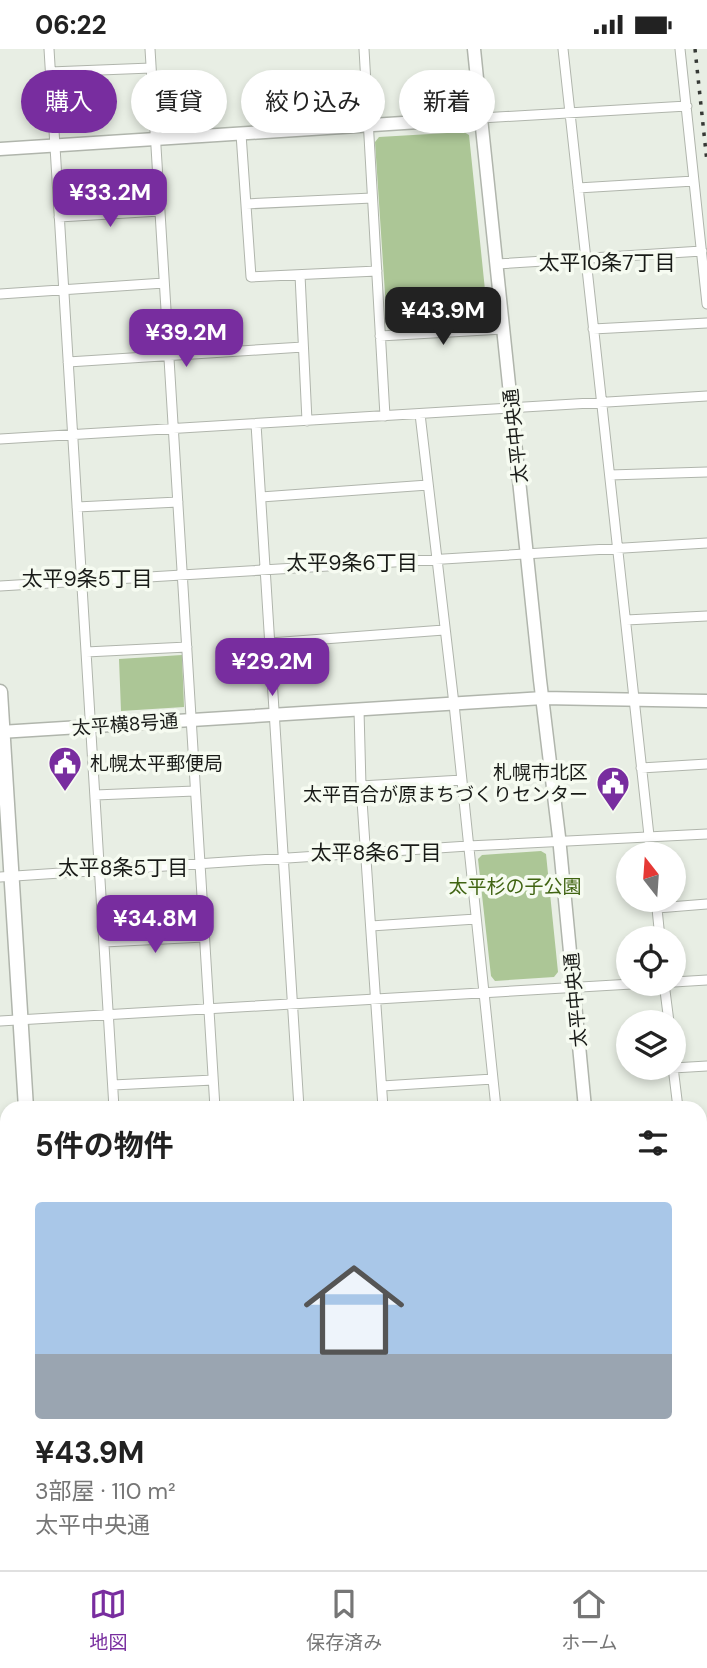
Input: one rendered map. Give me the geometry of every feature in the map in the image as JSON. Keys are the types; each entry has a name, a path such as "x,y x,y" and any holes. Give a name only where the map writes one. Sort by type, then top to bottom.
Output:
{"main road":[{"path":"0,692 6,877 26,1101"}],"street":[{"path":"49,49 50,70"},
{"path":"150,49 214,1101"},
{"path":"363,49 364,70"},
{"name":"太平中央通","path":"474,49 476,70"},
{"path":"563,49 650,842"},
{"path":"680,49 707,304"},
{"path":"100,70 151,68"},
{"path":"495,117 687,106"},
{"path":"54,133 114,1101"},
{"path":"0,149 257,133"},
{"path":"368,133 385,416"},
{"name":"太平中央通","path":"483,133 584,1101"},
{"path":"241,134 251,277 377,271"},
{"path":"578,188 694,181"},
{"path":"246,204 372,198"},
{"path":"59,217 160,211"},
{"path":"496,264 702,251"},
{"path":"300,275 307,421"},
{"path":"0,294 164,283"},
{"path":"593,329 707,323"},
{"path":"380,336 503,329"},
{"path":"68,362 303,347"},
{"path":"0,439 707,396"},
{"path":"420,414 454,704 495,1101"},
{"path":"256,424 299,1101"},
{"path":"610,475 707,472"},
{"path":"261,497 428,485"},
{"path":"77,507 178,502"},
{"path":"0,586 707,543"},
{"path":"626,620 707,616"},
{"path":"270,643 444,630"},
{"path":"86,652 187,647"},
{"name":"太平横8号通","path":"1,732 542,698 707,701"},
{"path":"359,711 361,786 383,1101"},
{"path":"641,768 707,764"},
{"path":"361,786 462,780"},
{"path":"95,795 195,791"},
{"path":"6,877 468,846 707,834"},
{"path":"686,904 707,904"},
{"path":"371,926 476,919"},
{"path":"104,942 204,937"},
{"path":"686,981 707,980"},
{"path":"0,1021 616,985"},
{"path":"686,1067 707,1066"},
{"path":"382,1086 493,1079"},
{"path":"113,1085 213,1080"},
{"path":"674,1080 677,1101"}],"green space":[{"path":"447,133 469,135 488,319 485,323 392,329 387,324 375,142 379,137"},
{"path":"182,655 184,707 121,711 119,659"},
{"name":"太平杉の子公園","path":"541,851 546,854 558,972 554,977 495,981 491,976 478,859 482,855"}],"railway":[{"path":"695,49 707,162"}],"place":[{"name":"札幌太平郵便局","path":"65,793"},
{"name":"札幌市北区 太平百合が原まちづくりセンター","path":"613,813"}],"district":[{"name":"太平10条7丁目","path":"607,263"},
{"name":"太平9条6丁目","path":"352,563"},
{"name":"太平9条5丁目","path":"87,579"},
{"name":"太平8条6丁目","path":"376,853"},
{"name":"太平8条5丁目","path":"123,868"}]}
